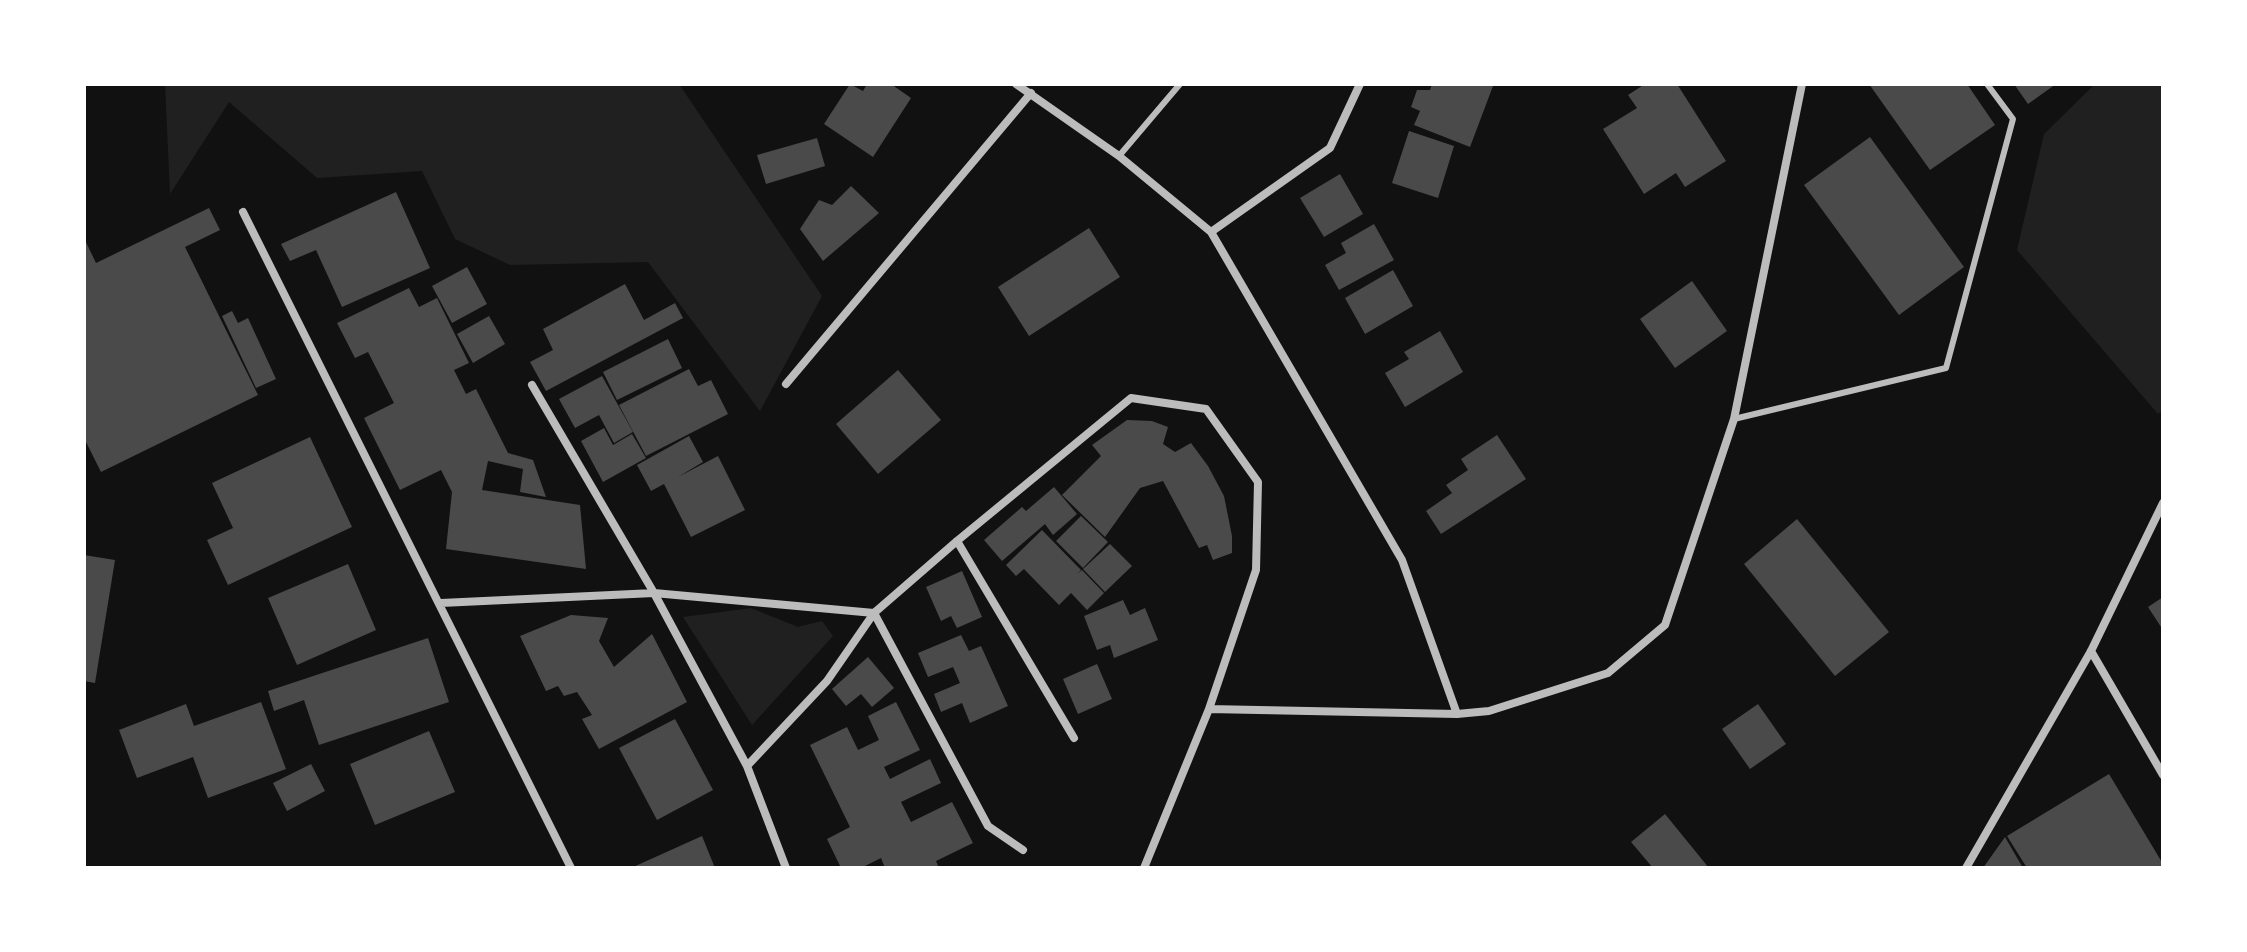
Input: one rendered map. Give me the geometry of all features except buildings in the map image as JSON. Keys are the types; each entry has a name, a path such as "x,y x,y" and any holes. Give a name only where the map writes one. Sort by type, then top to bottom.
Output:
{"street":[{"path":"1016,84 1119,156 1211,232 1402,560 1457,714"},
{"path":"1211,232 1330,148 1360,84"},
{"path":"1209,709 1457,714 1489,711 1608,673 1665,625 1734,419 1802,84"},
{"path":"786,384 1031,93"},
{"path":"243,212 571,868"},
{"path":"532,385 654,593 747,766 786,868"},
{"path":"747,766 827,681 874,613 1131,398 1206,409 1258,482 1256,570 1209,709 1144,868"},
{"path":"1966,868 2091,651 2163,503"},
{"path":"957,541 1074,738"},
{"path":"441,603 654,593 874,613"},
{"path":"874,613 988,826 1023,850"},
{"path":"2091,651 2163,775"}],"lane":[{"path":"1119,156 1180,84"},
{"path":"1734,419 1946,368 2013,119 1987,84"}],"shaded area":[{"path":"165,84 679,84 822,296 760,411 648,262 510,265 455,239 422,171 317,178 229,102 170,194"},
{"path":"2095,84 2163,84 2163,410 2158,414 2017,250 2044,134"},
{"path":"751,608 798,627 822,621 833,636 752,725 683,617"}]}
